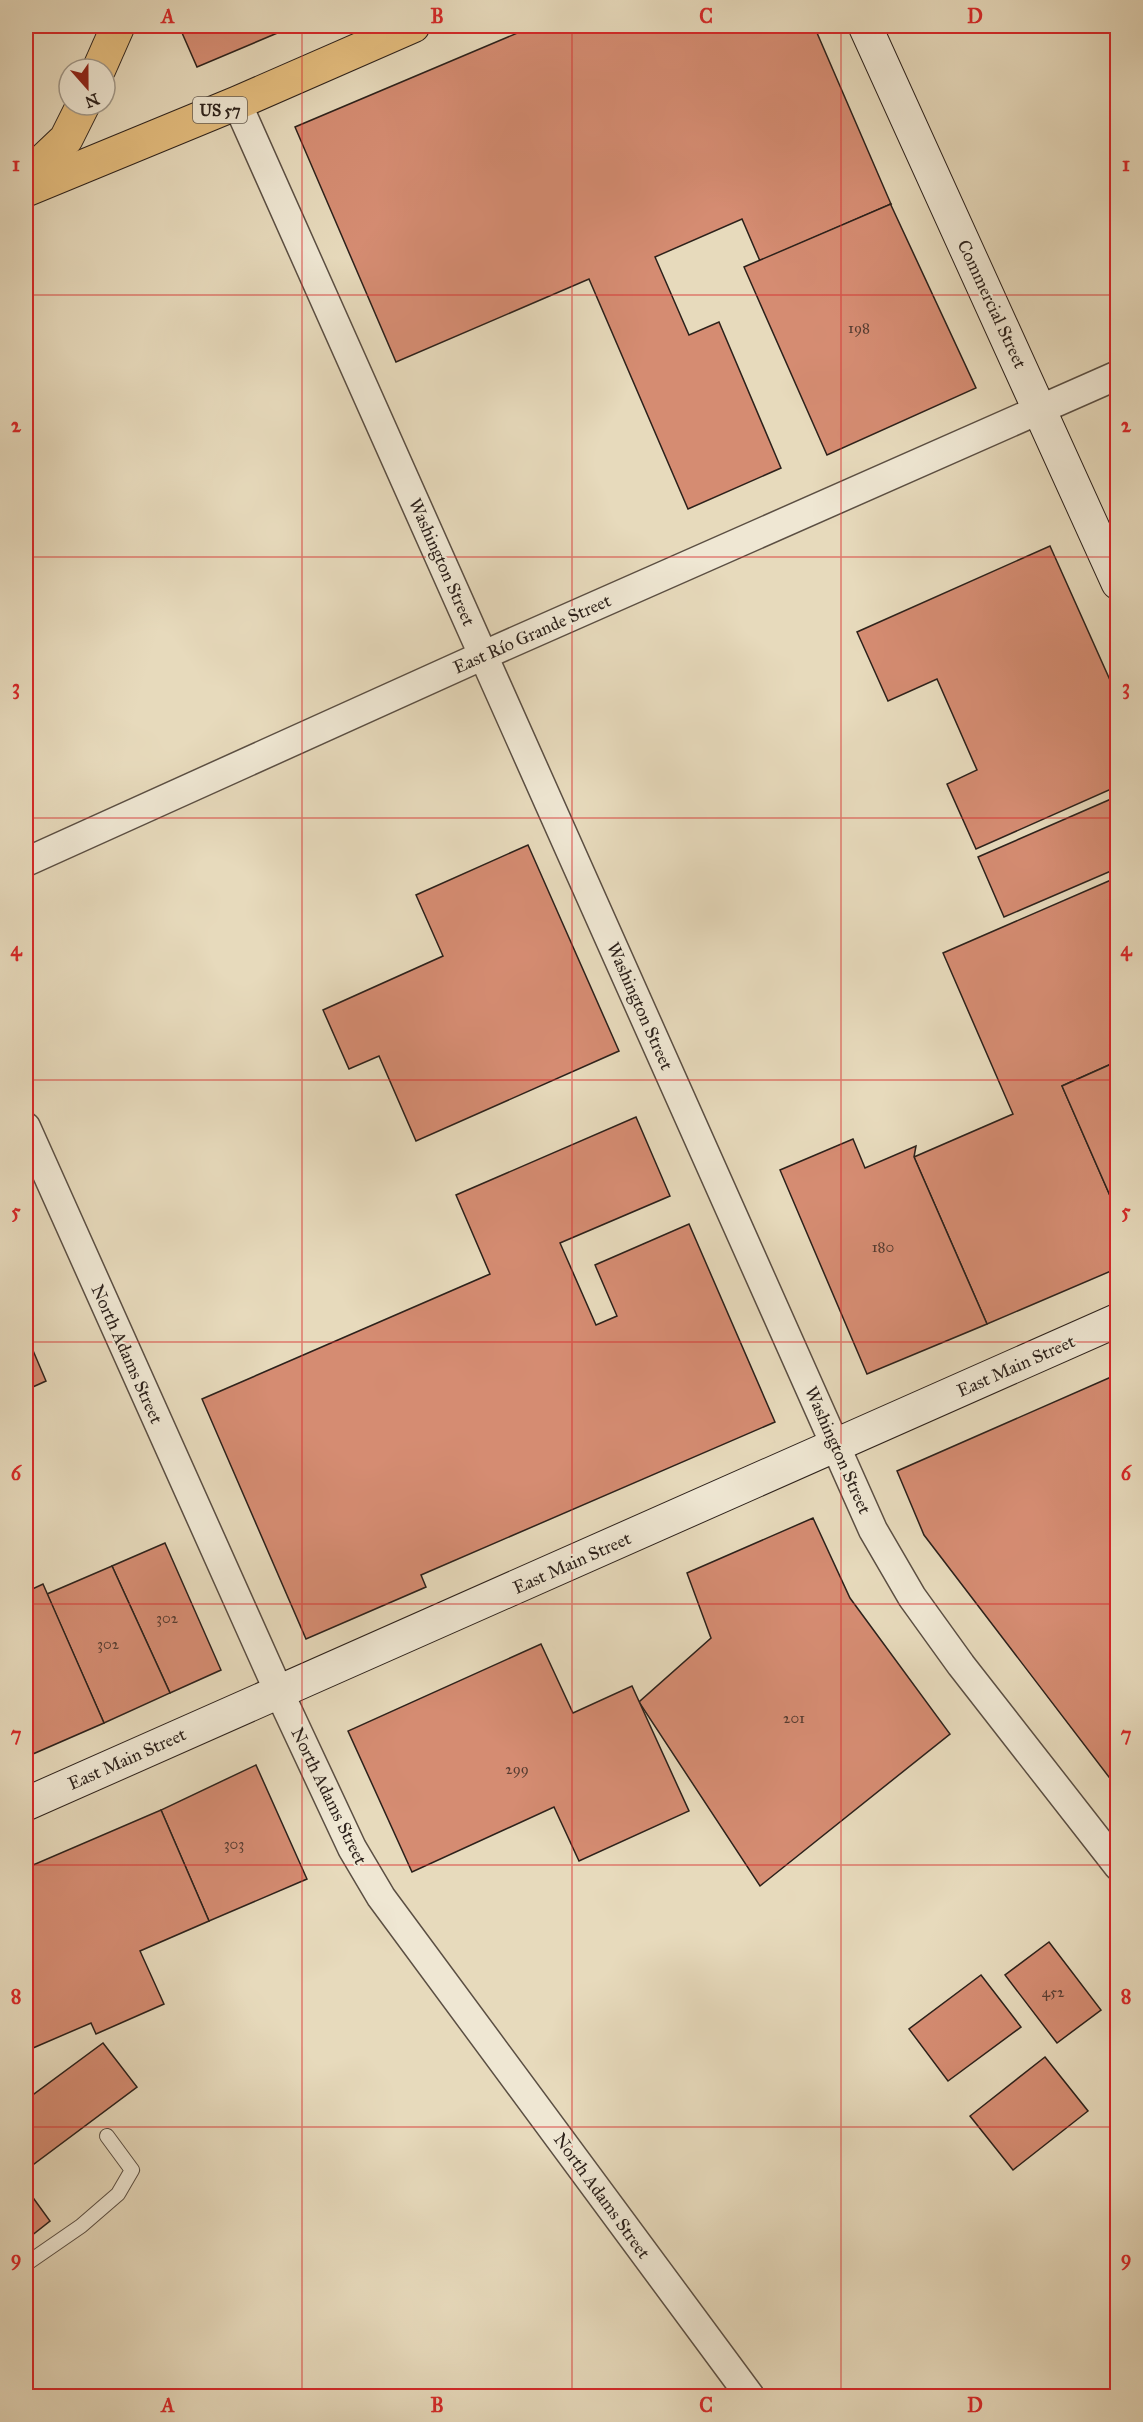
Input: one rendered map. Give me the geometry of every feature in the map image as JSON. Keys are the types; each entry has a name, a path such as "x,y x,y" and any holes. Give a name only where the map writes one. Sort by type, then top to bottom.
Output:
{"main road":[{"path":"104,57 118,26"},
{"name":"US 57","path":"26,190 237,103 413,26"},
{"name":"Commercial Street","path":"865,26 1118,583"},
{"path":"26,177 66,139 77,117"},
{"name":"East Main Street","path":"26,1804 1118,1320"}],"street":[{"name":"Washington Street","path":"237,103 873,1530 912,1597 961,1665 1118,1866"},
{"name":"East Río Grande Street","path":"26,862 484,655 1118,375"},
{"name":"North Adams Street","path":"26,1127 279,1692 352,1848 381,1897 750,2397"}],"lane":[{"path":"26,2264 81,2226 118,2194 132,2170 107,2136"}],"building":[{"path":"179,26 294,26 197,67"},
{"path":"534,26 814,26 891,204 760,261 742,219 655,257 689,335 719,322 781,468 688,509 589,279 396,362 295,127"},
{"path":"891,204 976,388 827,455 744,267"},
{"path":"1050,546 1118,698 1118,786 976,849 947,784 977,770 937,679 888,701 857,632"},
{"path":"1118,796 1118,868 1004,917 978,857"},
{"path":"528,845 619,1051 416,1141 379,1056 349,1069 323,1010 443,956 416,895"},
{"path":"1118,877 1118,1061 1062,1086 1118,1214 1118,1268 987,1324 914,1157 1013,1114 943,953"},
{"path":"1118,1061 1118,1214 1062,1086"},
{"path":"636,1117 670,1196 560,1243 596,1325 617,1316 595,1265 689,1224 775,1422 421,1575 426,1587 306,1639 202,1399 490,1274 456,1195"},
{"path":"853,1139 865,1168 916,1146 914,1157 987,1324 867,1374 780,1170"},
{"path":"26,1334 46,1381 26,1390"},
{"path":"1118,1374 1118,1777 1112,1781 924,1535 897,1471"},
{"path":"813,1518 850,1598 950,1734 760,1886 639,1702 711,1638 687,1573"},
{"path":"165,1543 221,1670 170,1693 112,1566"},
{"path":"112,1566 170,1693 104,1723 47,1594"},
{"path":"43,1584 104,1723 26,1757 26,1592"},
{"path":"541,1644 573,1713 632,1686 689,1811 579,1861 554,1807 412,1872 348,1731"},
{"path":"256,1765 307,1879 209,1921 161,1810"},
{"path":"161,1810 209,1921 140,1951 164,2004 96,2034 91,2023 26,2051 26,1868"},
{"path":"1049,1942 1101,2010 1057,2043 1005,1975"},
{"path":"981,1975 1021,2027 948,2081 909,2029"},
{"path":"103,2043 137,2087 26,2170 26,2100"},
{"path":"1045,2057 1088,2111 1013,2170 970,2116"},
{"path":"26,2188 50,2221 26,2240"}]}
